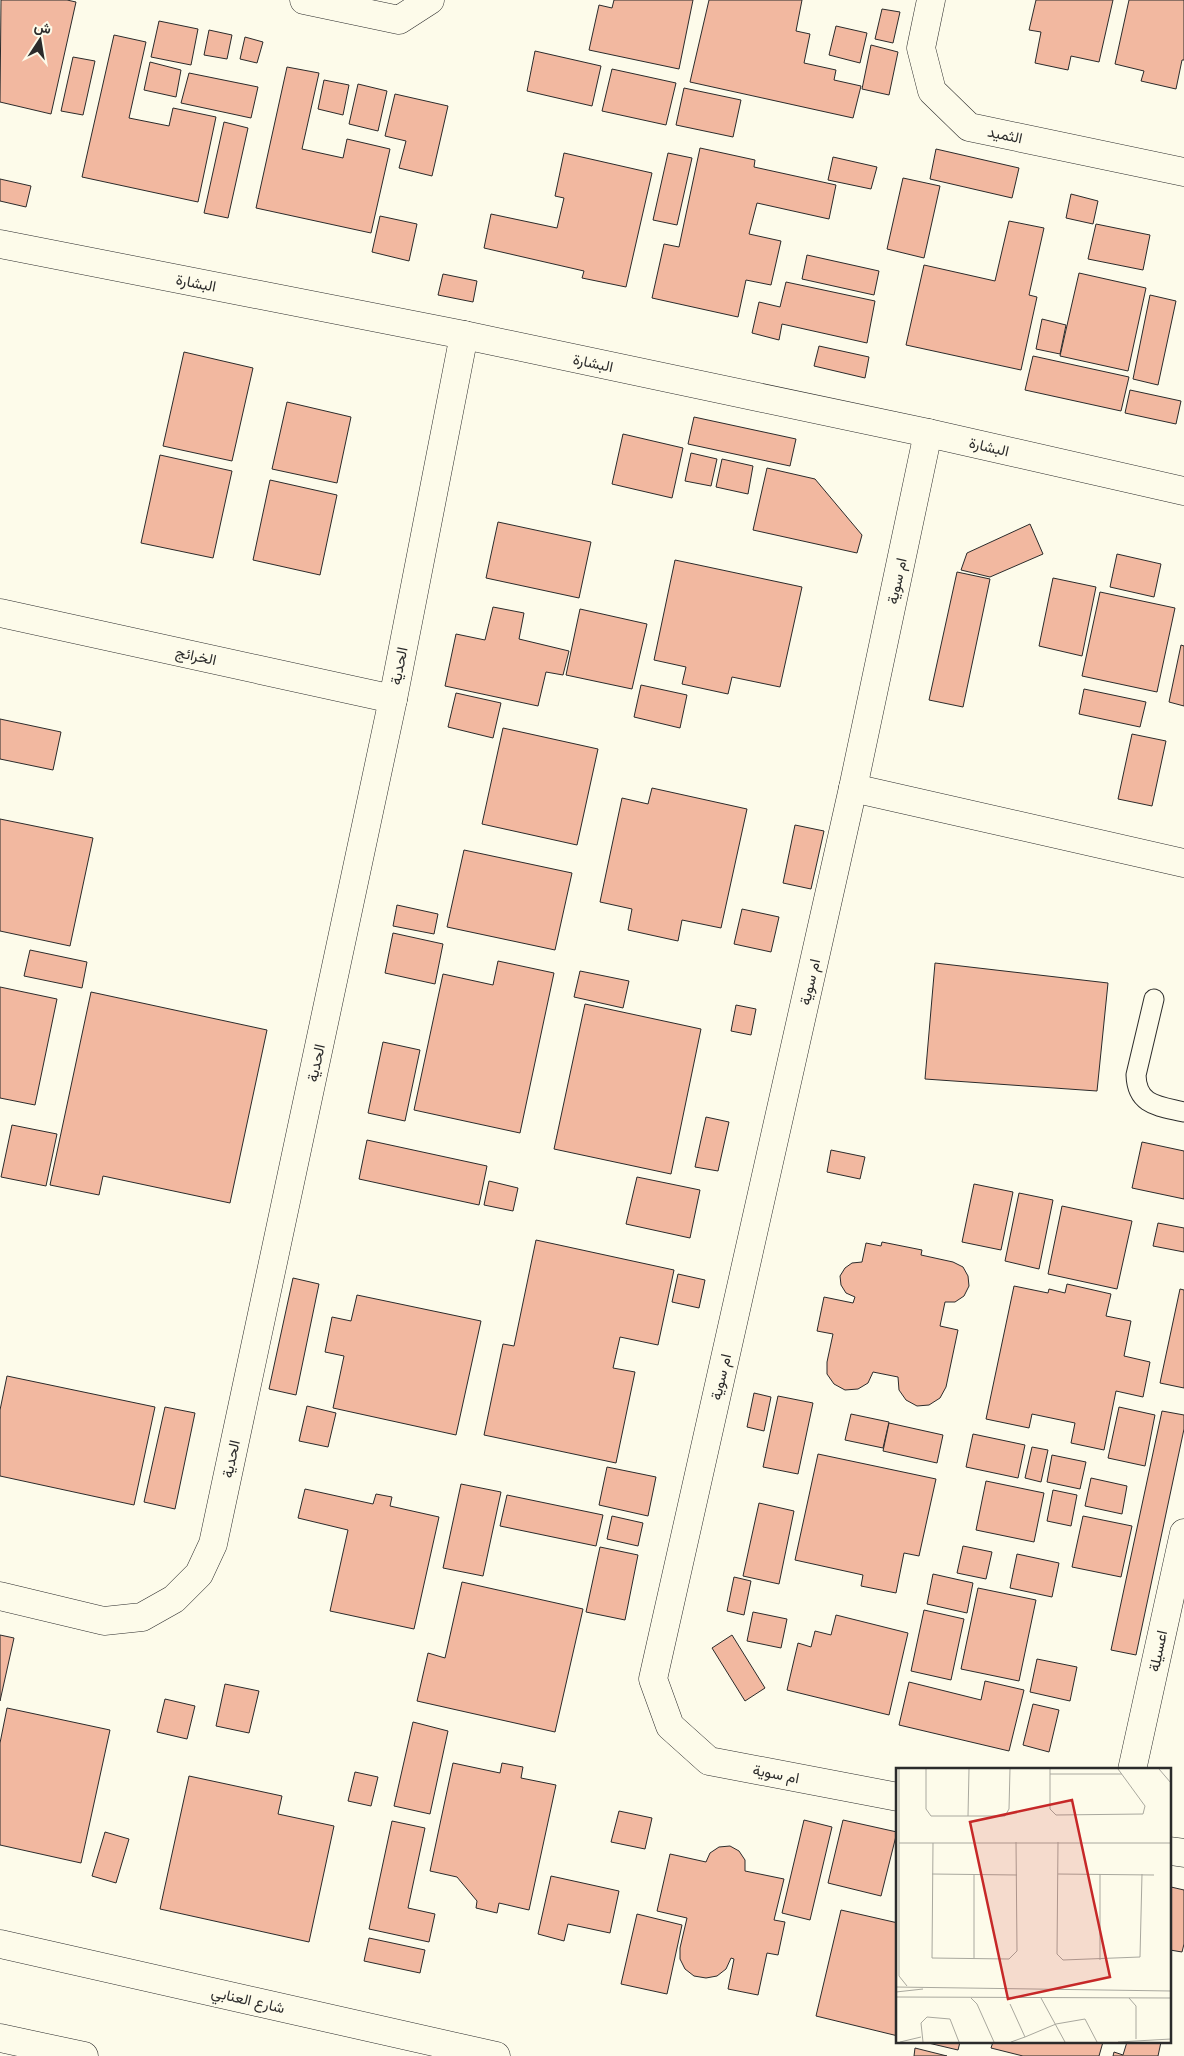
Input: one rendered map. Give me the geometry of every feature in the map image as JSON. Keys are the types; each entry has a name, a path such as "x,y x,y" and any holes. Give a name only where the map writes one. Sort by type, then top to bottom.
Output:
{"street":[{"path":"304,0 399,20 430,0"},
{"name":"الثميد","path":"931,0 921,48 932,91 969,128 1184,172"},
{"name":"البشارة","path":"0,244 464,335 928,433 1184,491"},
{"name":"الحدية","path":"0,1596 104,1622 142,1617 174,1599 199,1574 213,1544 393,699 464,335"},
{"name":"ام سوية","path":"896,1798 708,1760 670,1726 653,1679 854,788 928,433"},
{"name":"الخرائج","path":"0,613 393,699"},
{"path":"854,788 1184,863"},
{"name":"اعسيلة","path":"1132,1768 1184,1533"},
{"name":"شارع العنابي","path":"0,1944 496,2056"},
{"path":"0,2038 84,2056"}],"lane":[{"path":"1154,999 1136,1075 1136,1088 1144,1099 1155,1105 1184,1112"}],"building":[{"path":"1,0 67,0 76,2 51,114 0,102"},
{"path":"614,0 693,0 679,69 589,50 599,5 612,8"},
{"path":"709,0 802,0 796,31 810,34 804,63 836,70 834,80 861,86 853,118 690,82"},
{"path":"1036,0 1113,0 1099,62 1071,56 1068,70 1035,63 1041,32 1029,30"},
{"path":"1129,0 1184,0 1184,60 1182,60 1176,89 1141,81 1144,71 1115,64"},
{"path":"882,9 900,12 893,43 875,39"},
{"path":"159,21 198,29 191,65 151,57"},
{"path":"836,26 867,33 860,63 829,55"},
{"path":"209,30 232,35 227,59 204,55"},
{"path":"114,35 146,42 129,118 169,126 173,108 216,117 198,202 82,177"},
{"path":"245,37 263,42 257,63 240,59"},
{"path":"871,45 898,52 889,95 862,89"},
{"path":"535,51 601,66 592,106 527,91"},
{"path":"73,57 95,61 83,115 61,111"},
{"path":"150,62 181,70 176,97 144,90"},
{"path":"287,67 319,73 302,149 343,158 347,139 390,149 371,233 256,208"},
{"path":"612,69 676,83 666,125 602,111"},
{"path":"189,73 258,87 251,118 181,103"},
{"path":"324,80 349,85 343,115 318,109"},
{"path":"358,84 387,91 378,131 349,124"},
{"path":"684,88 741,100 733,137 676,125"},
{"path":"395,94 448,106 432,176 399,168 406,141 385,136"},
{"path":"224,122 248,128 228,218 204,213"},
{"path":"700,148 755,160 754,167 836,185 829,219 757,203 749,234 781,241 771,285 746,280 738,317 652,298 664,244 679,247"},
{"path":"936,149 1019,168 1012,198 930,179"},
{"path":"564,153 652,173 626,287 582,278 584,271 484,248 491,214 557,228 564,198 555,196"},
{"path":"668,153 692,158 677,225 653,220"},
{"path":"833,157 877,167 871,189 828,180"},
{"path":"903,178 940,186 924,258 887,249"},
{"path":"0,179 31,186 26,207 0,201"},
{"path":"1071,194 1098,201 1093,224 1066,218"},
{"path":"380,216 417,224 409,261 372,252"},
{"path":"1009,221 1044,228 1029,295 1037,297 1021,370 906,345 924,265 995,281"},
{"path":"1096,224 1150,235 1143,270 1088,259"},
{"path":"807,255 879,271 874,295 802,279"},
{"path":"1079,273 1146,288 1128,371 1060,356"},
{"path":"443,274 477,281 473,302 438,295"},
{"path":"786,282 875,301 867,343 782,324 779,340 752,333 759,302 780,307"},
{"path":"1150,295 1176,301 1158,385 1133,379"},
{"path":"1042,319 1066,325 1060,354 1036,349"},
{"path":"819,346 869,357 865,378 814,366"},
{"path":"184,352 253,368 232,461 163,446"},
{"path":"1033,356 1129,377 1121,411 1025,390"},
{"path":"1130,390 1181,401 1176,424 1125,413"},
{"path":"287,402 351,417 337,483 272,469"},
{"path":"694,417 796,439 790,466 688,444"},
{"path":"623,434 683,448 672,498 612,484"},
{"path":"691,453 717,459 711,486 685,481"},
{"path":"160,455 232,471 213,558 141,543"},
{"path":"722,459 753,466 748,494 716,487"},
{"path":"767,468 815,479 862,535 857,553 753,530"},
{"path":"270,480 337,495 320,575 253,560"},
{"path":"498,522 591,542 579,598 486,578"},
{"path":"1030,524 1043,554 990,577 961,570 967,553"},
{"path":"1117,554 1161,564 1154,597 1110,587"},
{"path":"675,560 802,587 780,687 732,677 728,694 682,684 686,667 654,660"},
{"path":"957,572 990,579 963,707 929,700"},
{"path":"1053,578 1096,587 1082,656 1039,646"},
{"path":"1100,592 1175,608 1157,692 1082,676"},
{"path":"493,607 524,613 519,639 569,651 563,675 546,672 538,706 445,686 456,634 485,640"},
{"path":"580,609 647,624 632,689 566,675"},
{"path":"1181,645 1184,646 1184,706 1169,702"},
{"path":"641,685 687,695 680,728 634,717"},
{"path":"1084,689 1146,702 1140,727 1079,714"},
{"path":"456,693 501,703 493,738 448,727"},
{"path":"0,719 61,732 53,770 0,759"},
{"path":"503,728 598,749 577,845 482,824"},
{"path":"1132,734 1166,741 1152,806 1118,799"},
{"path":"652,788 747,809 721,928 682,920 678,941 628,930 632,909 600,902 622,798 648,804"},
{"path":"0,819 93,838 70,946 0,931"},
{"path":"795,825 824,831 811,889 783,883"},
{"path":"464,850 572,873 555,950 447,927"},
{"path":"397,905 438,914 434,934 393,926"},
{"path":"742,909 779,917 771,952 734,944"},
{"path":"393,933 443,944 435,984 385,973"},
{"path":"30,950 87,962 82,988 24,976"},
{"path":"498,961 554,973 520,1133 414,1110 443,974 493,985"},
{"path":"935,963 1108,983 1097,1091 925,1079"},
{"path":"580,971 629,981 623,1008 574,997"},
{"path":"0,987 57,999 35,1105 0,1098"},
{"path":"91,992 267,1030 230,1203 103,1176 99,1195 50,1185"},
{"path":"585,1004 701,1029 671,1174 554,1149"},
{"path":"736,1005 756,1009 751,1035 731,1031"},
{"path":"383,1042 420,1050 405,1121 368,1113"},
{"path":"706,1117 729,1122 718,1171 695,1167"},
{"path":"12,1125 57,1134 46,1186 1,1177"},
{"path":"367,1140 487,1166 479,1205 359,1179"},
{"path":"1142,1142 1184,1151 1184,1199 1132,1188"},
{"path":"831,1150 865,1157 860,1179 827,1172"},
{"path":"637,1177 700,1190 690,1238 626,1224"},
{"path":"489,1181 518,1188 513,1211 484,1205"},
{"path":"974,1184 1013,1192 1001,1250 962,1242"},
{"path":"1019,1193 1053,1200 1039,1269 1005,1261"},
{"path":"1062,1206 1132,1221 1117,1289 1048,1274"},
{"path":"1158,1223 1184,1228 1184,1252 1153,1246"},
{"path":"536,1240 674,1270 658,1345 620,1337 613,1368 635,1372 616,1463 484,1435 503,1344 514,1346"},
{"path":"882,1242 922,1250 921,1255 953,1262 963,1267 968,1276 969,1286 964,1296 955,1302 945,1302 940,1326 958,1330 946,1387 940,1398 929,1405 917,1406 906,1400 899,1390 898,1377 873,1372 868,1383 858,1389 845,1390 834,1384 827,1374 827,1362 833,1334 817,1331 824,1297 853,1303 855,1297 846,1293 841,1285 840,1276 845,1268 852,1263 862,1262 866,1243 881,1246"},
{"path":"678,1274 705,1280 699,1308 672,1302"},
{"path":"293,1278 319,1284 296,1395 269,1389"},
{"path":"1067,1284 1111,1294 1106,1316 1131,1321 1124,1356 1150,1362 1143,1397 1116,1391 1104,1450 1071,1443 1075,1423 1032,1414 1029,1428 986,1419 1014,1286 1048,1293 1049,1289 1065,1293"},
{"path":"1180,1289 1184,1290 1184,1388 1160,1383"},
{"path":"357,1295 481,1321 456,1435 333,1408 344,1356 325,1352 332,1317 351,1321"},
{"path":"7,1376 155,1407 134,1505 0,1476 0,1410"},
{"path":"754,1393 771,1397 764,1431 747,1427"},
{"path":"778,1396 813,1403 798,1474 763,1467"},
{"path":"307,1406 336,1413 328,1447 299,1441"},
{"path":"165,1407 195,1413 175,1509 144,1502"},
{"path":"1119,1407 1155,1415 1145,1466 1108,1458"},
{"path":"1162,1411 1184,1415 1184,1429 1136,1655 1111,1650"},
{"path":"851,1414 889,1422 883,1448 845,1440"},
{"path":"889,1423 943,1435 937,1463 883,1451"},
{"path":"973,1434 1025,1445 1018,1478 966,1467"},
{"path":"1032,1447 1048,1450 1041,1482 1025,1478"},
{"path":"818,1454 936,1479 919,1556 904,1553 896,1593 861,1586 863,1575 795,1560"},
{"path":"1052,1455 1086,1462 1080,1489 1047,1482"},
{"path":"607,1467 656,1477 648,1516 599,1505"},
{"path":"1091,1478 1127,1486 1122,1514 1085,1506"},
{"path":"986,1481 1044,1493 1034,1542 976,1530"},
{"path":"461,1484 501,1492 483,1576 443,1568"},
{"path":"305,1489 373,1504 376,1494 392,1497 390,1506 439,1517 414,1629 330,1611 348,1530 298,1518"},
{"path":"1053,1490 1077,1495 1071,1526 1047,1521"},
{"path":"507,1495 603,1515 596,1546 500,1526"},
{"path":"759,1503 794,1511 779,1584 743,1576"},
{"path":"612,1516 643,1523 638,1546 607,1539"},
{"path":"1083,1516 1132,1526 1121,1577 1072,1567"},
{"path":"963,1546 992,1552 986,1579 957,1573"},
{"path":"600,1547 638,1555 625,1620 586,1612"},
{"path":"1017,1554 1059,1563 1052,1597 1010,1588"},
{"path":"933,1574 973,1583 967,1613 927,1604"},
{"path":"734,1577 751,1581 744,1615 727,1611"},
{"path":"462,1582 583,1609 555,1732 417,1701 428,1653 445,1658"},
{"path":"978,1588 1036,1600 1019,1681 961,1669"},
{"path":"924,1610 964,1619 951,1680 911,1671"},
{"path":"753,1612 787,1619 781,1648 747,1641"},
{"path":"836,1615 908,1633 889,1715 787,1690 798,1643 811,1647 815,1631 831,1635"},
{"path":"0,1635 14,1638 0,1701"},
{"path":"732,1635 765,1688 745,1701 712,1648"},
{"path":"1037,1659 1077,1667 1070,1701 1030,1692"},
{"path":"985,1681 1024,1690 1009,1751 899,1725 909,1682 981,1700"},
{"path":"225,1684 259,1691 249,1733 216,1726"},
{"path":"165,1699 195,1706 187,1739 157,1732"},
{"path":"1033,1704 1059,1710 1049,1752 1023,1745"},
{"path":"7,1708 110,1730 81,1863 0,1845 0,1743"},
{"path":"413,1722 448,1731 430,1814 394,1806"},
{"path":"453,1763 500,1773 502,1763 523,1767 521,1778 556,1785 529,1910 499,1903 497,1913 476,1908 477,1901 457,1877 430,1871"},
{"path":"355,1772 378,1777 371,1806 348,1801"},
{"path":"189,1776 282,1796 278,1814 334,1826 309,1942 160,1909"},
{"path":"619,1811 652,1818 645,1849 611,1842"},
{"path":"804,1820 832,1827 810,1920 782,1913"},
{"path":"843,1820 896,1832 881,1896 828,1883"},
{"path":"392,1821 425,1828 408,1908 435,1914 429,1942 369,1929"},
{"path":"105,1832 129,1839 116,1883 92,1876"},
{"path":"730,1846 739,1851 745,1860 745,1871 784,1879 774,1920 785,1922 778,1955 767,1953 758,1995 728,1989 734,1959 731,1958 726,1969 717,1976 706,1978 694,1976 685,1969 680,1959 680,1948 687,1918 657,1911 670,1854 706,1862 710,1853 719,1847"},
{"path":"551,1876 619,1891 610,1933 568,1924 564,1941 538,1934"},
{"path":"1172,1887 1184,1890 1184,1944 1182,1952 1172,1950"},
{"path":"841,1910 896,1923 896,2036 816,2016"},
{"path":"637,1914 682,1925 667,1994 621,1984"},
{"path":"369,1938 425,1950 420,1973 364,1961"},
{"path":"932,2044 960,2044 958,2050"},
{"path":"992,2044 1102,2044 1099,2056 1023,2056 991,2048"},
{"path":"1126,2044 1161,2044 1158,2056 1113,2056 1114,2052 1123,2055"},
{"path":"915,2048 947,2056 914,2056"}]}
